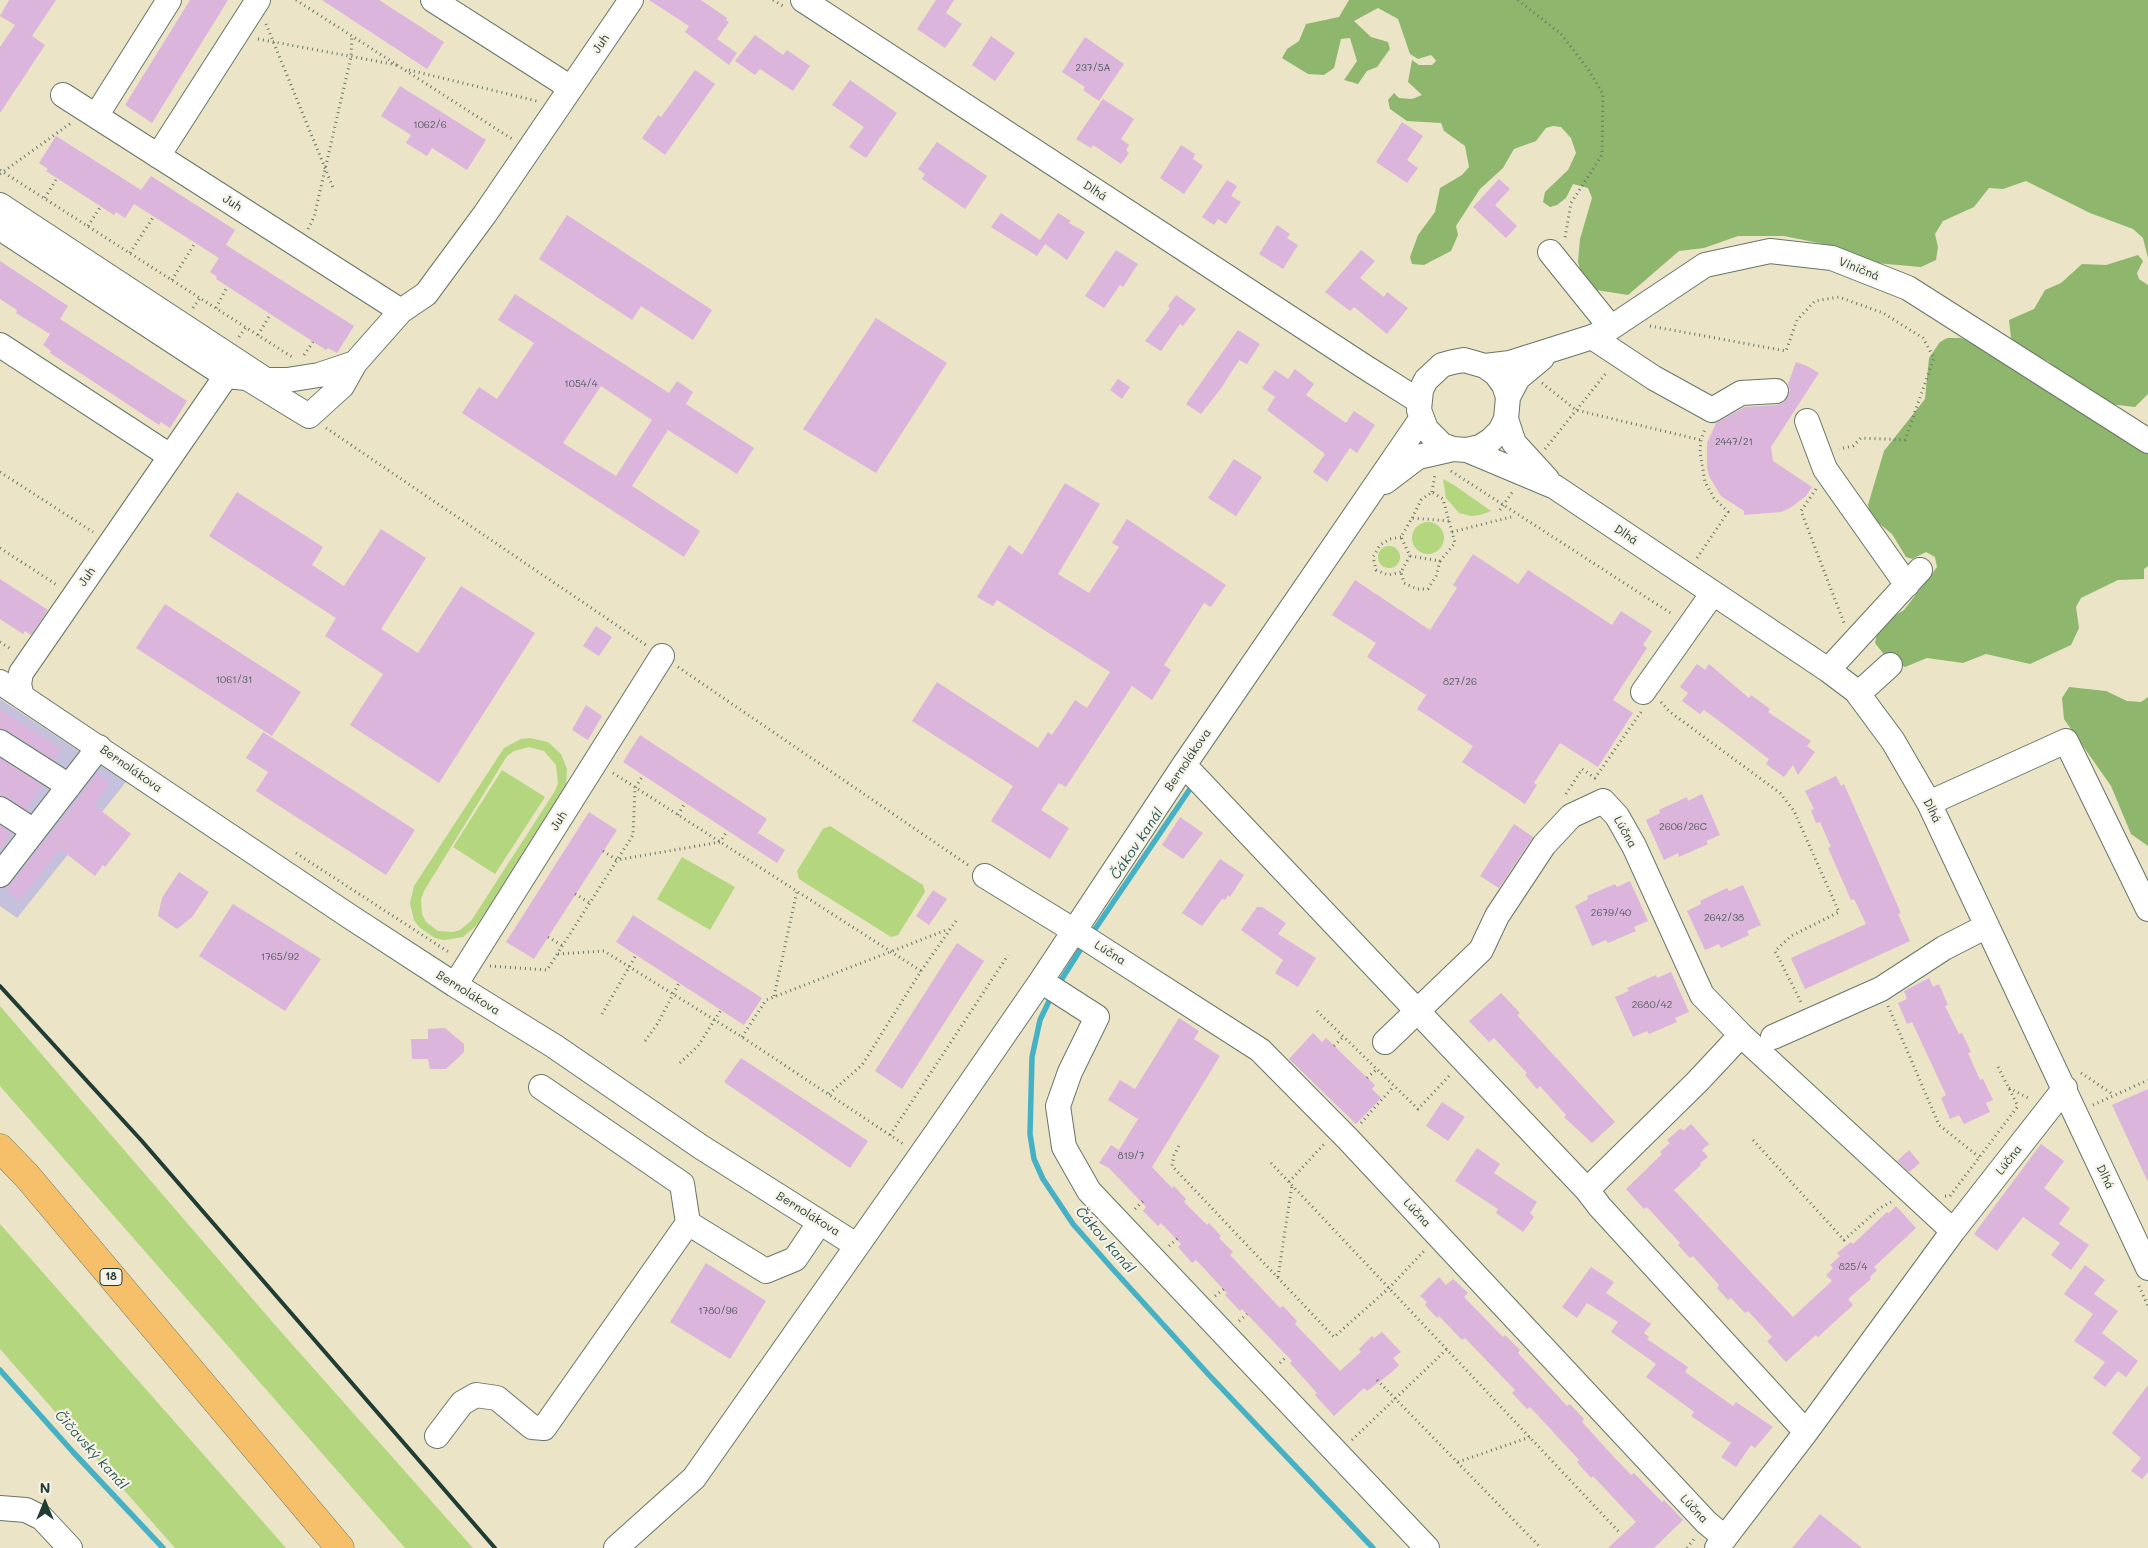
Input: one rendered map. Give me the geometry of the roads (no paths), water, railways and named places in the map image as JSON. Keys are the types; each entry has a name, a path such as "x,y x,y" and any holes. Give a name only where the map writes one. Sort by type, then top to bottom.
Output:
{"main road":[{"name":"18","path":"0,1148 27,1176 340,1548"}],"street":[{"path":"92,114 169,0"},
{"path":"158,156 258,0"},
{"path":"433,0 565,96"},
{"name":"Juh","path":"7,679 75,596 170,456 247,378 309,416 342,386 355,363 401,312 426,294 631,0"},
{"name":"Dlhá","path":"802,0 829,7 1365,367 1420,410"},
{"name":"Juh","path":"63,95 401,312"},
{"path":"0,205 247,378"},
{"path":"0,228 247,378 307,377 355,363"},
{"name":"Viničná","path":"1485,366 1510,363 1549,352 1600,333 1705,265 1770,250 1832,258 1908,288 2148,441"},
{"path":"1550,252 1604,319 1600,333 1621,355 1654,378 1712,410 1741,393 1776,391"},
{"path":"0,345 170,456"},
{"path":"1370,493 1418,457 1455,455 1480,447 1491,440 1500,431 1518,378 1549,352"},
{"path":"1464,360 1485,366 1496,374 1504,384 1514,443 1555,488 1455,455 1433,438 1420,410 1421,390 1433,372 1442,365 1464,360"},
{"path":"1365,367 1405,377 1433,372"},
{"name":"Bernolákova","path":"7,679 19,684 22,697 99,747 245,848 455,985 554,1046 701,1147 856,1245 1041,981 1184,766 1370,493 1420,410"},
{"path":"1807,421 1825,469 1914,578 1828,670"},
{"name":"Dlhá","path":"1555,488 1828,670 1858,694 1893,741 1929,803 1987,926 2071,1080 2148,1268"},
{"path":"1648,691 1713,592"},
{"name":"Juh","path":"455,985 662,656"},
{"path":"1858,694 1890,665"},
{"path":"1929,803 2066,741 2148,909"},
{"path":"0,742 69,786"},
{"path":"0,876 99,747"},
{"path":"1184,766 1587,1190 1600,1207 1806,1432"},
{"name":"Lúčna","path":"1417,1013 1481,950 1496,916 1544,845 1571,816 1603,801 1617,816 1634,846 1702,995 1741,1035 1953,1231"},
{"path":"0,809 34,831"},
{"name":"Lúčna","path":"985,876 1074,930 1260,1050 1439,1235 1706,1522 1721,1543 1806,1432 1953,1231 2071,1080"},
{"path":"1773,1037 1881,989 1944,948 1987,926"},
{"path":"1041,981 1097,1017 1070,1072 1058,1106 1064,1147 1089,1191 1427,1548"},
{"path":"1385,1042 1417,1013"},
{"path":"1587,1190 1741,1035"},
{"path":"438,1436 462,1403 476,1395 497,1398 532,1427 544,1428 688,1223 682,1184 541,1087"},
{"path":"688,1223 766,1271 795,1259 820,1222"},
{"path":"616,1548 694,1478 856,1245"},
{"path":"0,1508 26,1510 42,1518 70,1548"}],"waterway":[{"name":"Čákov kanál","path":"1091,935 1192,786"},
{"name":"Čákov kanál","path":"1058,985 1084,944"},
{"name":"Čákov kanál","path":"1052,995 1040,1020 1032,1057 1030,1134 1034,1159 1043,1179 1073,1224 1110,1266 1209,1375 1373,1548"},
{"name":"Čičavský kanál","path":"0,1370 73,1452 163,1548"}],"railway":[{"path":"0,986 141,1140 495,1548"}]}
